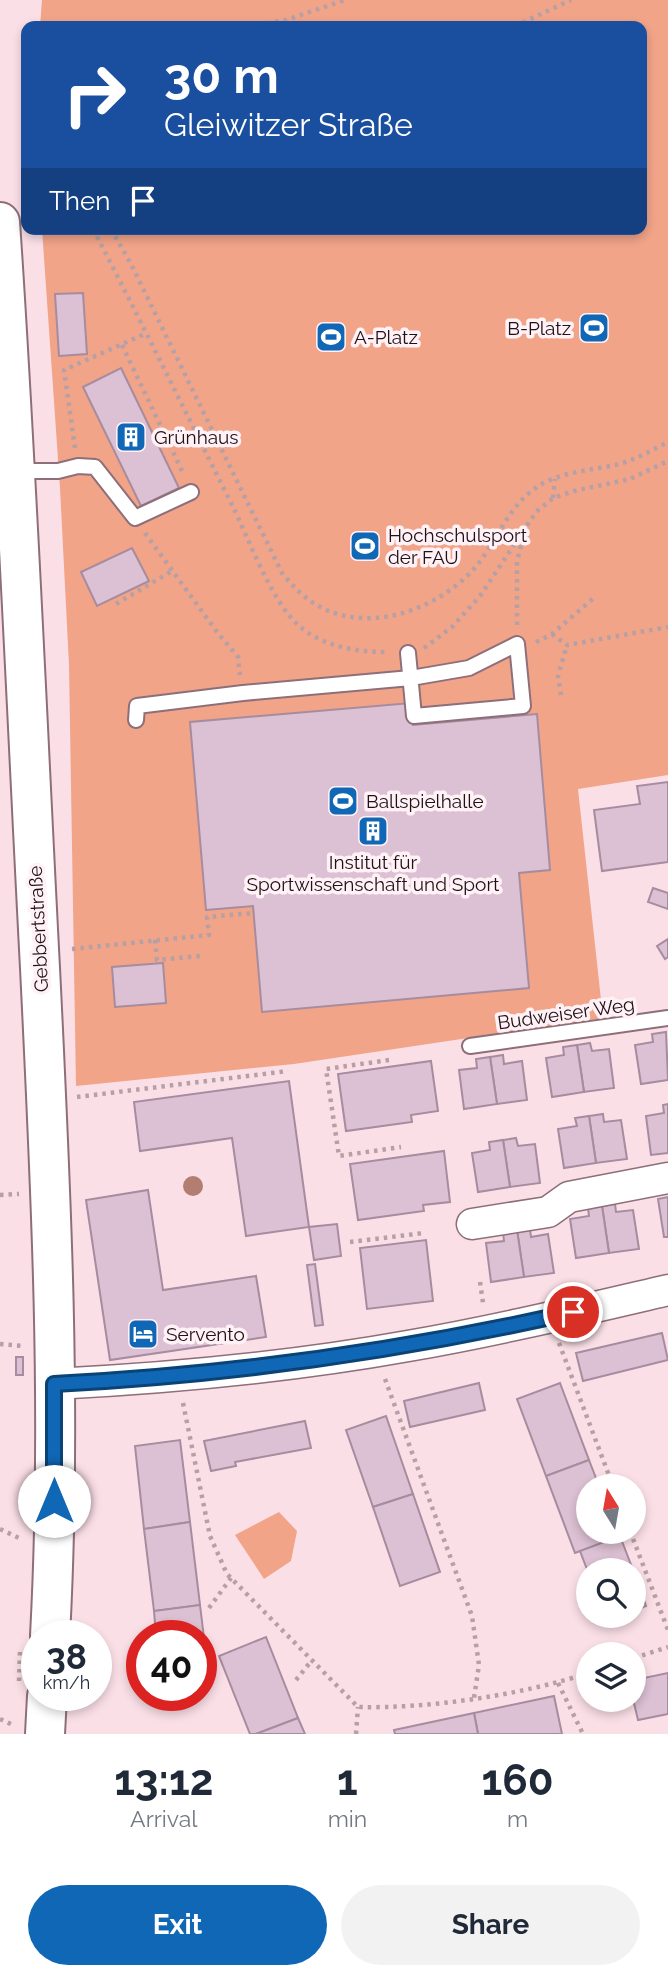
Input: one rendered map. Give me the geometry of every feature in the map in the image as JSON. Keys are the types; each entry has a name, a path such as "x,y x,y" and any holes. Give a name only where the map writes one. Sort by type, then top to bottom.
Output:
{"street":[{"name":"Gebbertstraße","path":"0,222 51,1192 54,1553 51,1620"},
{"path":"472,1224 548,1212 569,1197 668,1178"},
{"path":"54,1384 256,1368 374,1351 487,1331 668,1290"},
{"path":"45,1734 46,1711"}],"lane":[{"path":"14,471 58,471 78,466 95,467 135,519 191,492"},
{"path":"136,720 137,706 411,678 469,668 517,644 523,706 414,716 411,678 408,653"},
{"name":"Budweiser Weg","path":"470,1046 668,1018"}],"path":[{"path":"280,21 345,0"},
{"path":"526,21 570,0"},
{"path":"96,235 248,537 270,587 298,625 327,643 363,652 408,653 429,646 452,627 480,596 536,512 553,498 630,479 668,461"},
{"path":"114,235 282,573 298,592 315,604 341,614 368,619 397,616 430,603 451,590 472,571 518,504 534,489 555,478 621,463 668,442"},
{"path":"78,466 64,370 147,333"},
{"path":"122,345 191,492"},
{"path":"553,498 555,478"},
{"path":"135,519 238,657 243,694"},
{"path":"525,529 517,561 517,644 528,647 552,634 595,597"},
{"path":"116,604 172,571"},
{"path":"552,634 568,645 668,627"},
{"path":"561,695 558,676 568,645"},
{"path":"39,953 209,935 207,917 254,913"},
{"path":"156,940 157,960 200,956"},
{"path":"389,1060 378,1065 326,1069 339,1156 401,1147"},
{"path":"47,1101 288,1071"},
{"path":"391,1149 392,1158"},
{"path":"350,1242 424,1233"},
{"path":"370,1239 372,1247"},
{"path":"549,1317 608,1474"},
{"path":"374,1351 472,1616 479,1665 474,1698"},
{"path":"178,1376 209,1536 220,1560 231,1578 358,1707 392,1708 474,1698 558,1683 576,1677"},
{"path":"635,1544 668,1630"},
{"path":"209,1608 231,1578"},
{"path":"646,1654 668,1647"},
{"path":"296,1680 312,1660"},
{"path":"558,1683 583,1734"},
{"path":"356,1734 358,1707"}],"shaded area":[{"name":"Hochschulsport der FAU","path":"42,0 668,0 668,775 578,789 603,1018 294,1064 76,1086 69,665 42,235 647,235 647,21 40,21"},
{"path":"279,1512 297,1531 291,1561 264,1579 235,1535"}],"building":[{"path":"83,293 87,354 59,356 55,294"},
{"name":"Grünhaus","path":"121,368 179,488 141,506 83,387"},
{"path":"132,548 149,581 97,606 81,572"},
{"name":"Institut für Sportwissenschaft und Sport","path":"411,703 413,725 537,714 550,870 519,873 529,988 262,1012 253,906 206,910 190,722"},
{"path":"668,782 668,862 602,871 594,810 640,804 637,786"},
{"path":"653,888 668,893 668,909 648,902"},
{"path":"668,939 668,957 665,959 657,946"},
{"path":"163,963 166,1003 115,1007 112,967"},
{"path":"666,1032 668,1080 641,1084 635,1045 653,1042 652,1034"},
{"path":"590,1043 592,1051 609,1049 614,1088 584,1092 577,1045"},
{"path":"577,1045 584,1092 552,1097 546,1058 564,1055 563,1047"},
{"path":"503,1055 504,1064 522,1061 527,1100 497,1104 490,1057"},
{"path":"490,1057 497,1104 464,1109 459,1070 477,1068 476,1059"},
{"path":"431,1061 438,1111 411,1115 412,1122 346,1131 338,1074"},
{"path":"289,1081 309,1227 246,1236 232,1138 140,1151 134,1102"},
{"path":"668,1104 668,1153 651,1155 646,1116 664,1113 663,1105"},
{"path":"603,1114 604,1122 621,1120 627,1159 596,1163 589,1116"},
{"path":"589,1116 596,1163 564,1168 558,1129 577,1126 575,1118"},
{"path":"516,1138 518,1146 535,1144 540,1183 510,1187 503,1140"},
{"path":"503,1140 510,1187 478,1192 472,1153 490,1150 489,1142"},
{"path":"444,1151 450,1202 423,1205 424,1211 358,1220 350,1164"},
{"path":"148,1190 163,1290 256,1276 266,1337 110,1360 86,1200"},
{"path":"668,1197 668,1237 664,1237 658,1199"},
{"path":"615,1204 616,1212 633,1210 639,1249 609,1253 602,1206"},
{"path":"602,1206 609,1253 576,1258 570,1219 589,1216 588,1208"},
{"path":"337,1224 341,1256 314,1260 309,1227"},
{"path":"530,1229 531,1237 548,1234 554,1273 524,1277 517,1230"},
{"path":"517,1230 524,1277 491,1282 486,1243 504,1241 503,1233"},
{"path":"426,1240 433,1301 367,1309 360,1248"},
{"path":"315,1264 323,1325 315,1326 307,1265"},
{"path":"662,1333 668,1360 583,1381 576,1353"},
{"path":"16,1357 23,1357 23,1375 16,1375"},
{"path":"479,1383 485,1410 410,1427 404,1401"},
{"path":"560,1383 589,1460 546,1476 517,1399"},
{"path":"386,1416 413,1494 373,1507 346,1430"},
{"path":"305,1421 311,1448 235,1462 236,1466 211,1471 204,1441"},
{"path":"180,1440 190,1522 144,1529 135,1446"},
{"path":"589,1460 594,1474 576,1474 576,1544 599,1544 575,1553 546,1476"},
{"path":"413,1494 440,1572 400,1586 373,1507"},
{"path":"190,1522 200,1605 154,1611 144,1529"},
{"path":"599,1544 623,1544 628,1558 583,1558 580,1551"},
{"path":"200,1605 202,1620 155,1620 154,1611"},
{"path":"266,1637 298,1718 250,1734 219,1656"},
{"path":"668,1673 668,1714 638,1720 636,1712 646,1712 646,1678"},
{"path":"554,1696 562,1734 478,1734 474,1713"},
{"path":"474,1713 478,1734 395,1734 394,1730"},
{"path":"298,1718 305,1734 256,1734"}],"place":[{"name":"B-Platz","path":"594,328"},
{"name":"A-Platz","path":"331,337"},
{"name":"Grünhaus","path":"131,437"},
{"name":"Hochschulsport der FAU","path":"365,546"},
{"name":"Ballspielhalle","path":"343,801"},
{"name":"Institut für Sportwissenschaft und Sport","path":"373,831"},
{"name":"Servento","path":"143,1334"}],"route":[{"path":"54,1501 54,1384 256,1368 405,1347 573,1312"}]}
